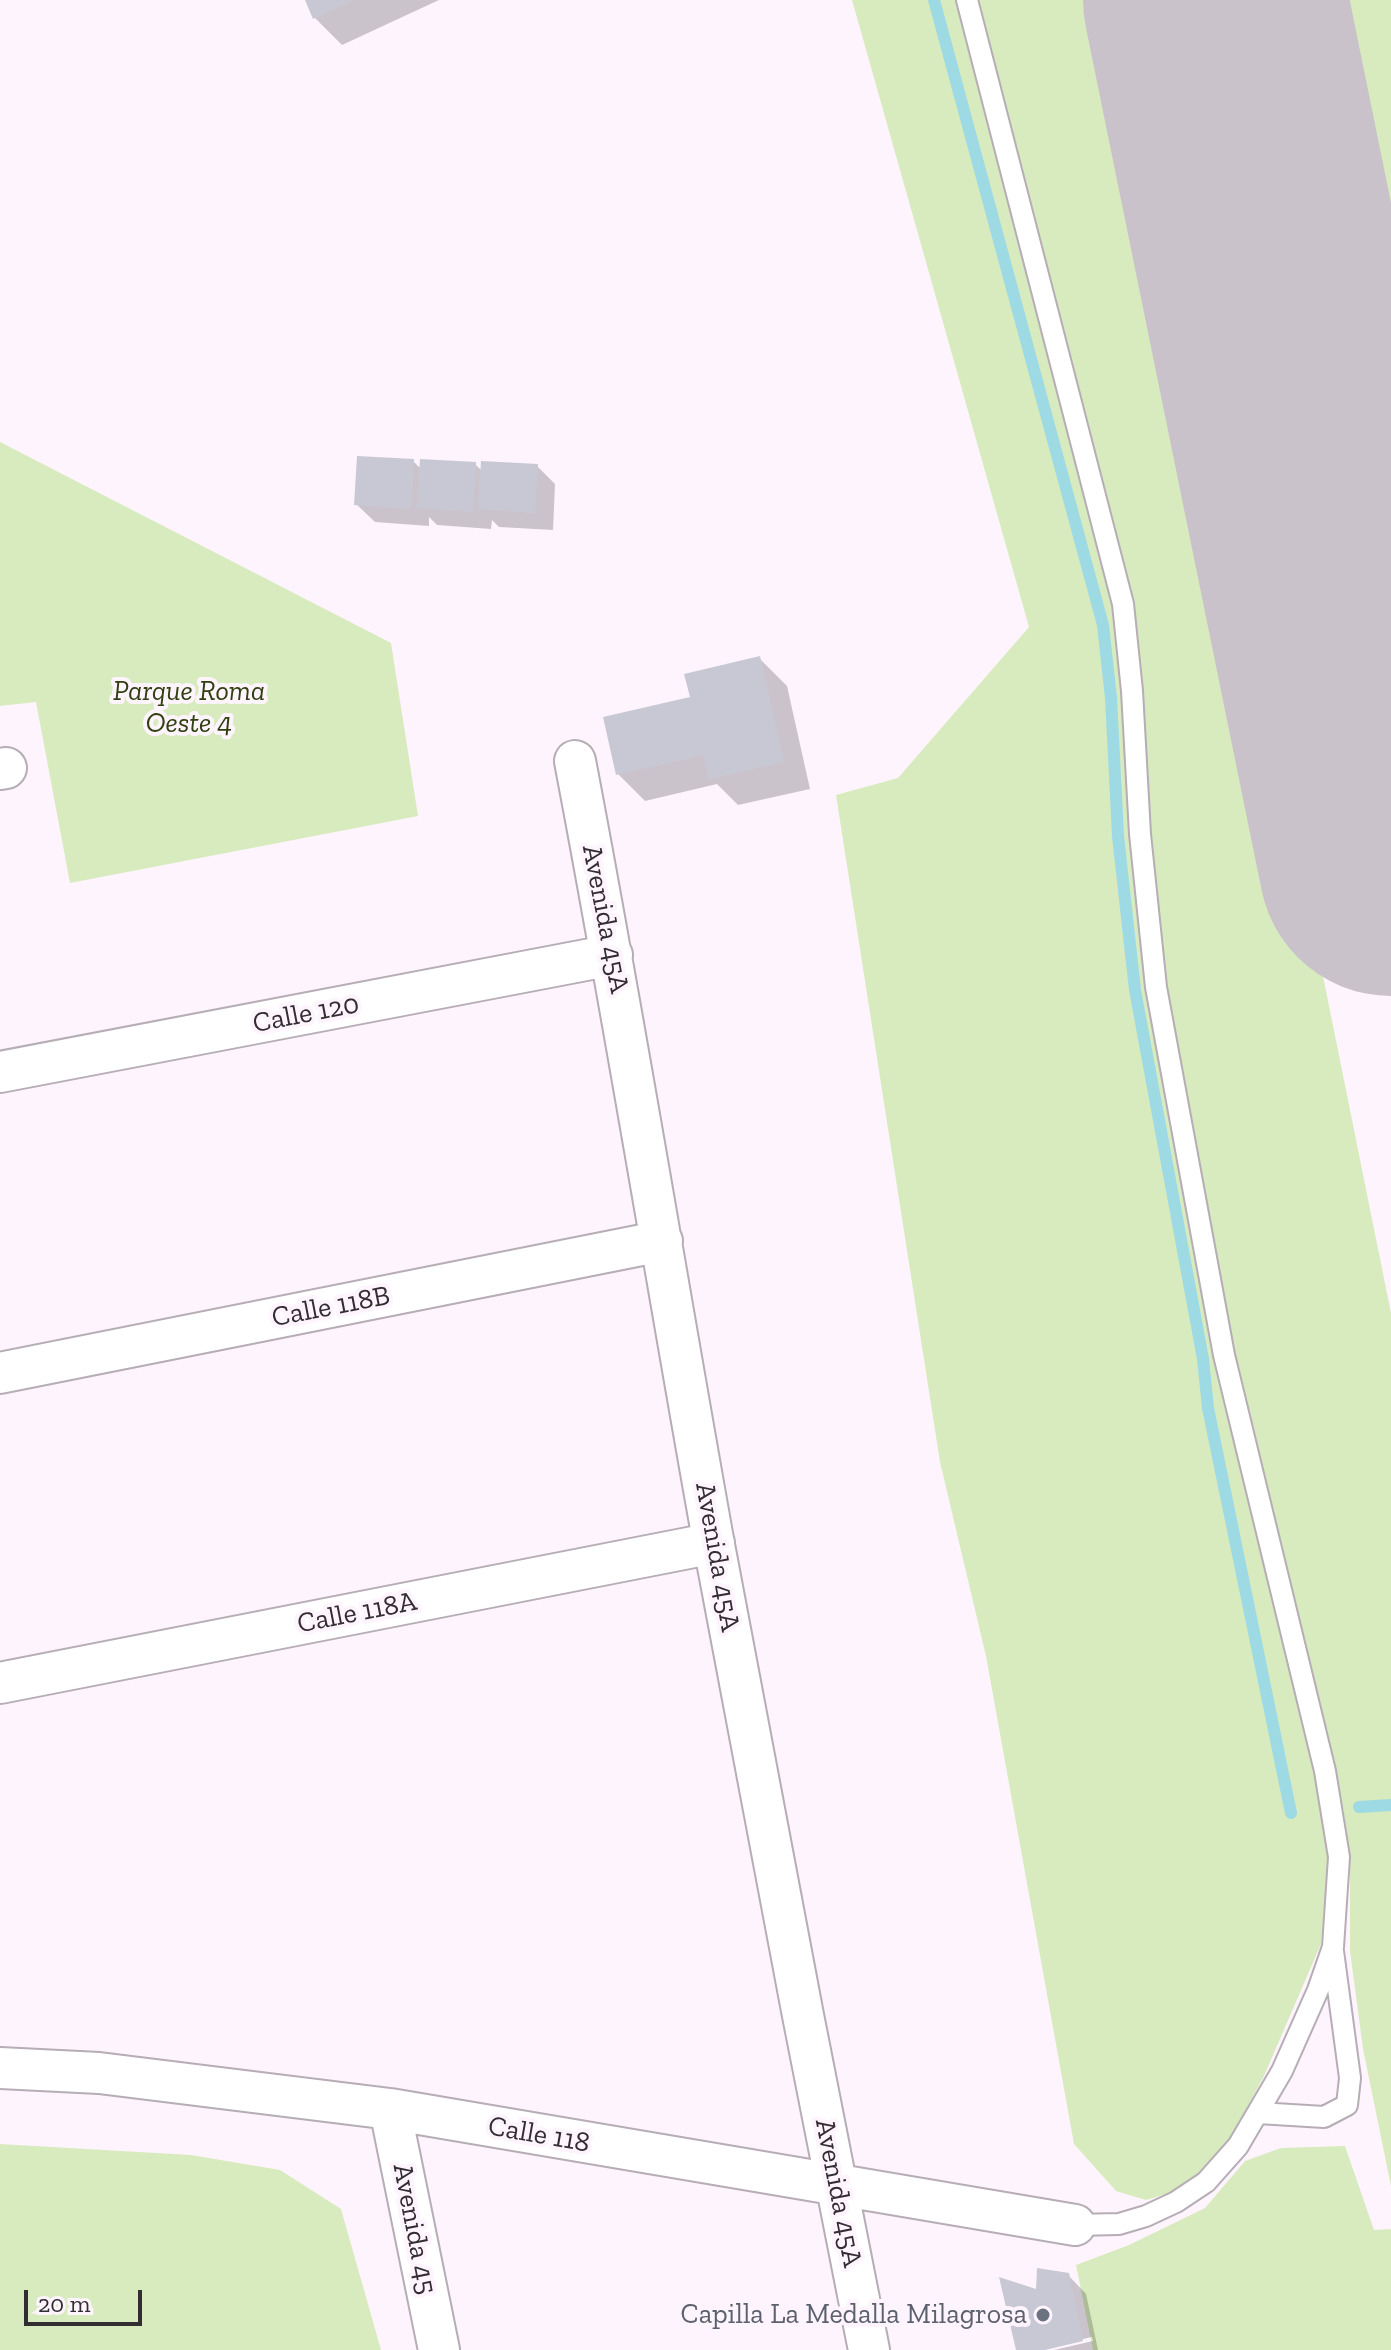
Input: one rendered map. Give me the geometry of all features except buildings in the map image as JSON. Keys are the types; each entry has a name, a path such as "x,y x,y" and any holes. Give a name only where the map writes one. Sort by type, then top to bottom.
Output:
{"street":[{"name":"Avenida 45A","path":"575,761 612,955 714,1543 869,2350"},
{"name":"Calle 120","path":"0,1072 612,955"},
{"name":"Calle 118B","path":"0,1373 662,1241"},
{"name":"Calle 118A","path":"0,1683 714,1543"},
{"name":"Calle 118","path":"0,2068 99,2073 390,2109 1075,2225"},
{"name":"Avenida 45","path":"390,2109 439,2350"}],"lane":[{"path":"967,0 1123,604 1132,691 1140,834 1156,987 1224,1355 1325,1771 1339,1857 1333,1947 1350,2078 1347,2105 1324,2117 1258,2113"},
{"path":"1075,2225 1119,2224 1146,2216 1176,2202 1206,2182 1238,2146 1282,2071 1318,1990 1333,1947"}],"green space":[{"path":"852,0 958,0 1114,605 1215,1357 1324,1810 1331,1857 1321,1944 1264,2076 1227,2145 1183,2189 1146,2200 1116,2191 1074,2144 986,1656 940,1462 836,795 898,778 1029,627"},
{"path":"978,0 1126,0 1391,1313 1391,2186 1363,2049 1350,1951 1350,1856 1343,1807 1234,1353 1167,986 1150,833 1143,690 1134,602"},
{"path":"1297,0 1391,0 1391,465"},
{"name":"Parque Roma Oeste 4","path":"0,442 391,643 418,816 70,883 36,702 0,706"},
{"path":"0,2144 191,2155 280,2170 341,2209 381,2350 0,2350"},
{"path":"1345,2146 1374,2230 1391,2229 1391,2350 1093,2350 1076,2265 1129,2245 1205,2208 1245,2161 1281,2148"}],"waterway":[{"path":"934,0 1103,625 1111,698 1118,836 1135,990 1203,1359 1208,1408 1291,1813"},
{"path":"1359,1807 1391,1805"}],"runway":[{"path":"1215,0 1391,864"}],"place":[{"name":"Capilla La Medalla Milagrosa","path":"1043,2315"}]}
